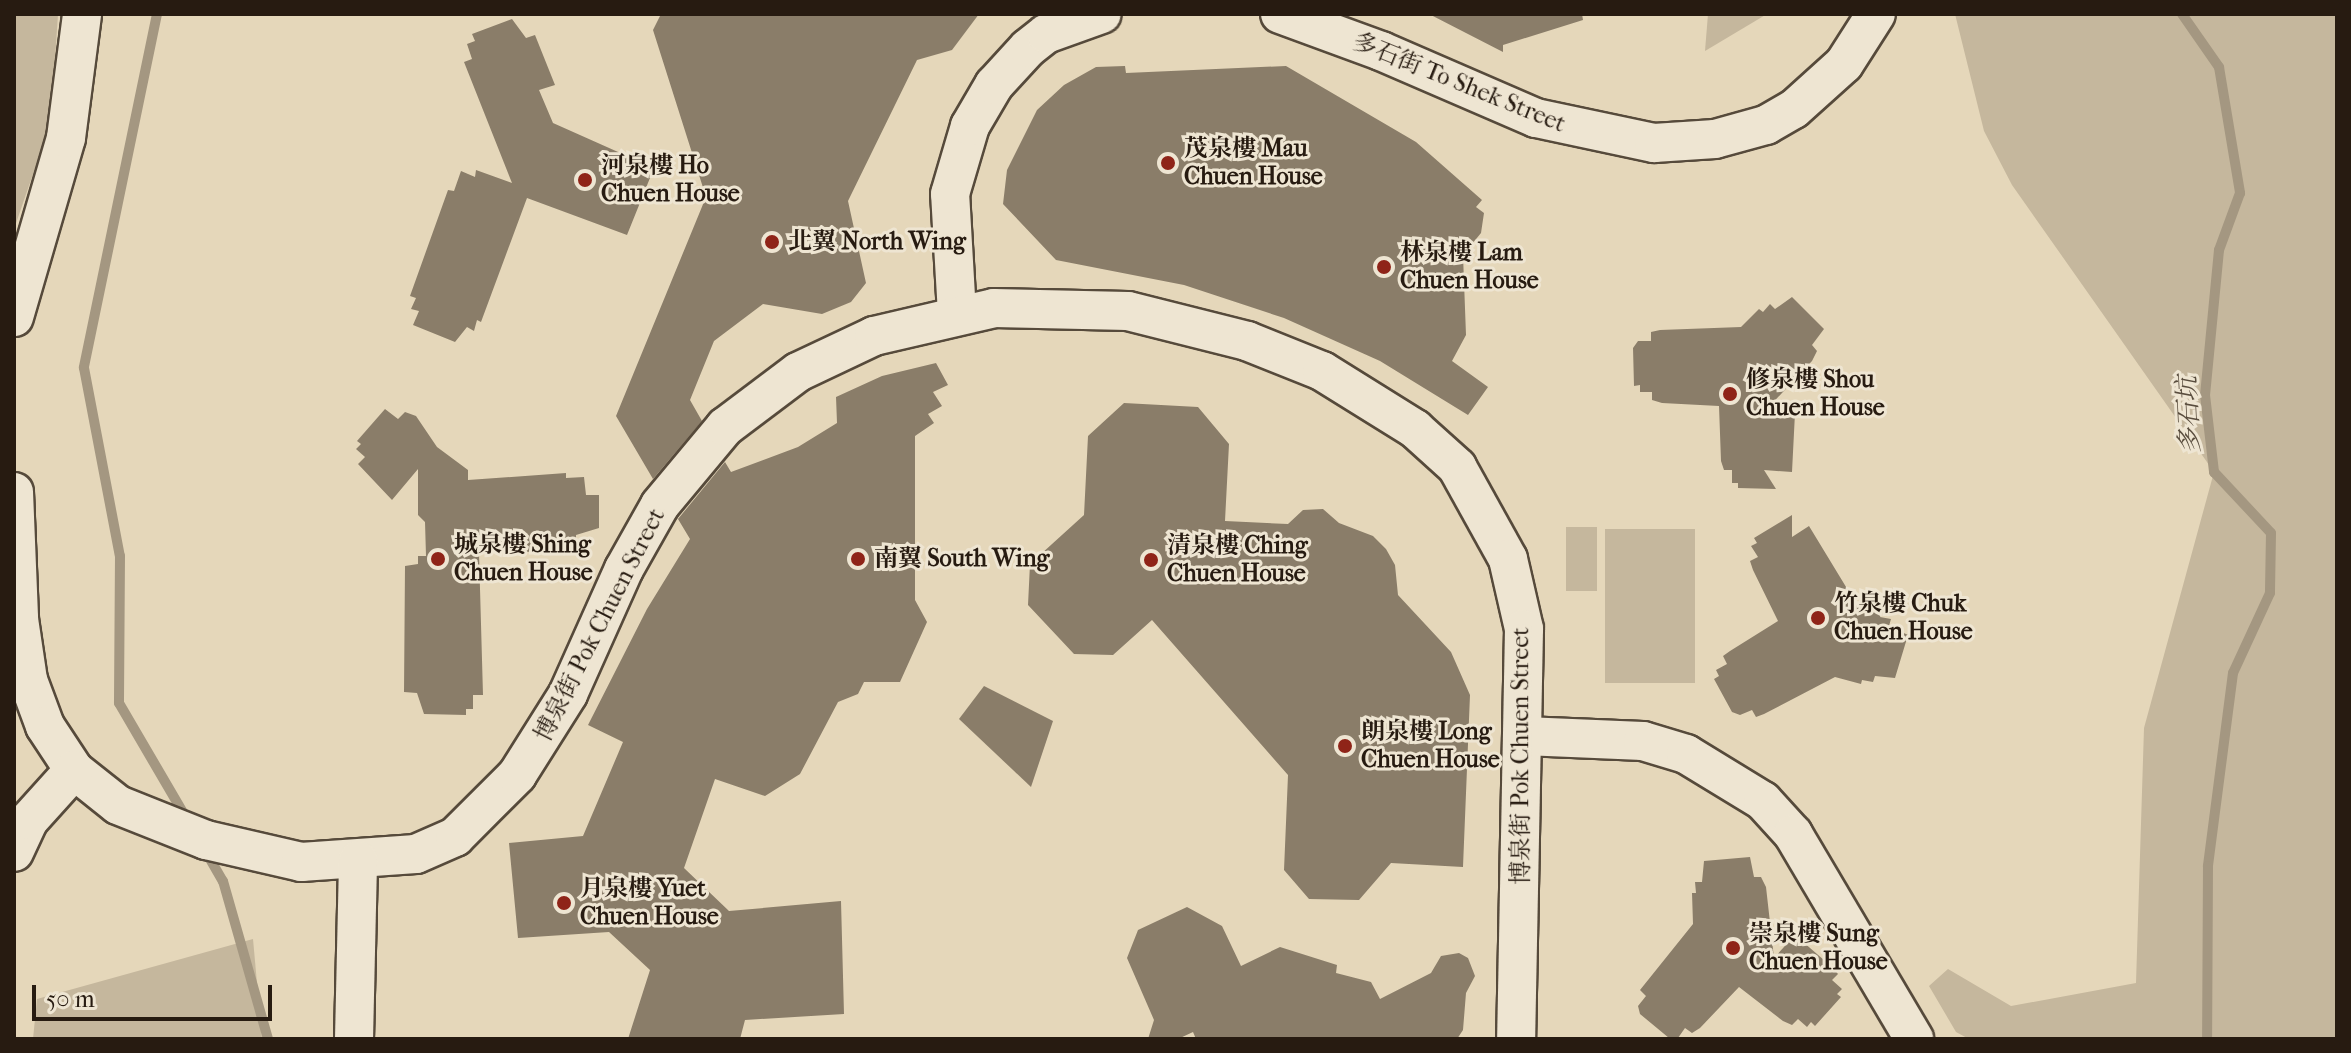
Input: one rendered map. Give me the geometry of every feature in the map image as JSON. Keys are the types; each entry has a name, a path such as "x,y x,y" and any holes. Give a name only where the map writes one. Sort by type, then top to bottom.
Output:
{"street":[{"path":"14,317 66,138 82,14"},
{"path":"957,314 950,194 970,126 994,85 1028,48 1046,34 1102,14"},
{"name":"多石街 To Shek Street","path":"1280,14 1381,51 1536,118 1654,143 1715,139 1766,125 1794,109 1844,64 1876,14"},
{"name":"博泉街 Pok Chuen Street","path":"14,492 19,619 28,680 50,735 74,770 118,805 147,820 301,862 358,860 437,847 475,821 510,784 568,694 642,535 683,473 725,427 769,391 827,357 874,336 957,314 1057,307 1172,319 1297,360 1356,389 1415,429 1457,467 1508,559 1524,629 1516,1039"},
{"path":"1524,736 1643,741 1713,768 1763,801 1793,834 1914,1039"},
{"path":"14,852 29,820 74,770"},
{"path":"354,1039 358,860"}],"shaded area":[{"path":"14,14 58,14 51,122 14,229"},
{"path":"1708,14 1767,14 1705,51"},
{"path":"1955,14 2337,14 2337,1039 1969,1039 1956,1032 1929,986 1948,969 2011,1006 2136,983 2144,728 2214,472 2012,185 1984,131"},
{"path":"1566,527 1597,527 1597,591 1566,591"},
{"path":"1605,529 1695,529 1695,683 1605,683"},
{"path":"253,939 262,1039 33,1039 37,999"}],"building":[{"name":"北翼 North Wing","path":"661,14 979,14 952,50 917,60 848,201 866,283 851,302 822,314 763,304 714,341 690,400 702,421 653,479 616,416 706,197 653,30"},
{"path":"1429,14 1582,14 1583,20 1503,45 1503,52"},
{"name":"河泉樓 Ho Chuen House","path":"512,19 526,38 535,35 555,85 539,90 553,123 654,168 627,235 527,198 481,322 477,320 474,331 467,327 455,342 413,325 419,311 411,309 416,298 410,296 448,190 454,191 461,171 475,177 476,170 512,183 464,62 472,59 467,44 475,41 472,34"},
{"path":"1125,66 1126,73 1286,66 1416,142 1482,200 1476,207 1484,213 1481,233 1463,255 1466,335 1452,361 1488,387 1468,415 1380,361 1284,318 1184,285 1056,260 1003,204 1007,170 1037,110 1064,85 1096,67"},
{"name":"修泉樓 Shou Chuen House","path":"1792,297 1824,329 1812,345 1817,351 1812,361 1764,412 1795,413 1792,472 1764,470 1776,489 1738,488 1738,483 1732,483 1732,470 1724,470 1721,461 1719,406 1662,403 1652,400 1652,392 1640,392 1640,385 1634,386 1633,348 1638,341 1651,341 1651,332 1660,330 1741,327 1759,309 1763,312 1770,304 1775,309"},
{"path":"936,363 948,385 933,392 942,406 928,414 934,423 915,436 915,600 927,622 900,682 864,682 858,694 838,702 800,774 765,796 715,779 684,868 729,911 841,901 844,1014 745,1020 740,1039 628,1039 650,970 609,932 518,938 509,843 583,836 623,742 588,725 647,609 690,539 678,519 725,462 731,472 798,447 837,423 836,397 882,376"},
{"path":"1124,403 1198,407 1229,444 1225,521 1288,524 1303,510 1323,509 1339,523 1373,536 1386,549 1395,565 1398,595 1451,652 1470,695 1463,867 1391,863 1359,900 1309,899 1284,870 1288,775 1152,620 1113,655 1074,654 1028,605 1030,564 1084,515 1088,436"},
{"name":"城泉樓 Shing Chuen House","path":"385,409 398,419 405,412 416,416 437,447 468,470 468,480 566,473 566,478 584,477 586,495 599,495 599,528 576,535 576,544 567,545 567,551 479,553 483,695 473,695 473,709 466,709 466,715 424,714 417,693 404,692 405,566 418,564 418,556 426,556 425,522 418,515 418,469 392,500 358,464 365,457 356,449 361,444 357,441"},
{"name":"竹泉樓 Chuk Chuen House","path":"1792,515 1792,537 1809,526 1857,605 1882,612 1880,617 1891,619 1889,626 1908,635 1895,678 1875,676 1873,682 1862,680 1861,684 1835,677 1764,714 1756,717 1752,710 1740,715 1732,712 1714,679 1719,676 1716,670 1727,664 1723,656 1778,621 1753,570 1750,561 1758,557 1751,546 1757,543 1754,538"},
{"path":"984,686 1053,721 1031,787 959,719"},
{"name":"崇泉樓 Sung Chuen House","path":"1750,857 1754,877 1761,877 1766,887 1774,958 1795,935 1838,974 1832,980 1842,989 1837,994 1841,997 1815,1026 1811,1022 1807,1027 1798,1019 1792,1025 1783,1021 1739,987 1700,1028 1692,1033 1685,1028 1678,1038 1669,1038 1640,1014 1638,1006 1646,996 1640,990 1693,924 1692,893 1696,893 1695,882 1702,882 1704,861"},
{"path":"1187,907 1222,926 1241,966 1280,947 1337,965 1336,973 1371,982 1380,999 1431,973 1441,956 1459,953 1468,958 1475,976 1466,993 1463,1030 1457,1039 1196,1039 1193,1032 1178,1039 1148,1039 1154,1020 1127,958 1138,930"}],"waterway":[{"path":"157,14 84,368 120,556 119,703 188,821"},
{"name":"多石坑","path":"2182,14 2219,67 2240,193 2219,250 2205,395 2214,472 2271,533 2270,593 2233,673 2208,866 2207,1039"},
{"path":"206,852 223,881 268,1039"}],"place":[{"name":"茂泉樓 Mau Chuen House","path":"1168,163"},
{"name":"河泉樓 Ho Chuen House","path":"585,180"},
{"name":"北翼 North Wing","path":"772,242"},
{"name":"林泉樓 Lam Chuen House","path":"1384,267"},
{"name":"修泉樓 Shou Chuen House","path":"1730,394"},
{"name":"城泉樓 Shing Chuen House","path":"438,559"},
{"name":"南翼 South Wing","path":"858,559"},
{"name":"清泉樓 Ching Chuen House","path":"1151,560"},
{"name":"竹泉樓 Chuk Chuen House","path":"1818,618"},
{"name":"朗泉樓 Long Chuen House","path":"1345,746"},
{"name":"月泉樓 Yuet Chuen House","path":"564,903"},
{"name":"崇泉樓 Sung Chuen House","path":"1733,948"}]}
